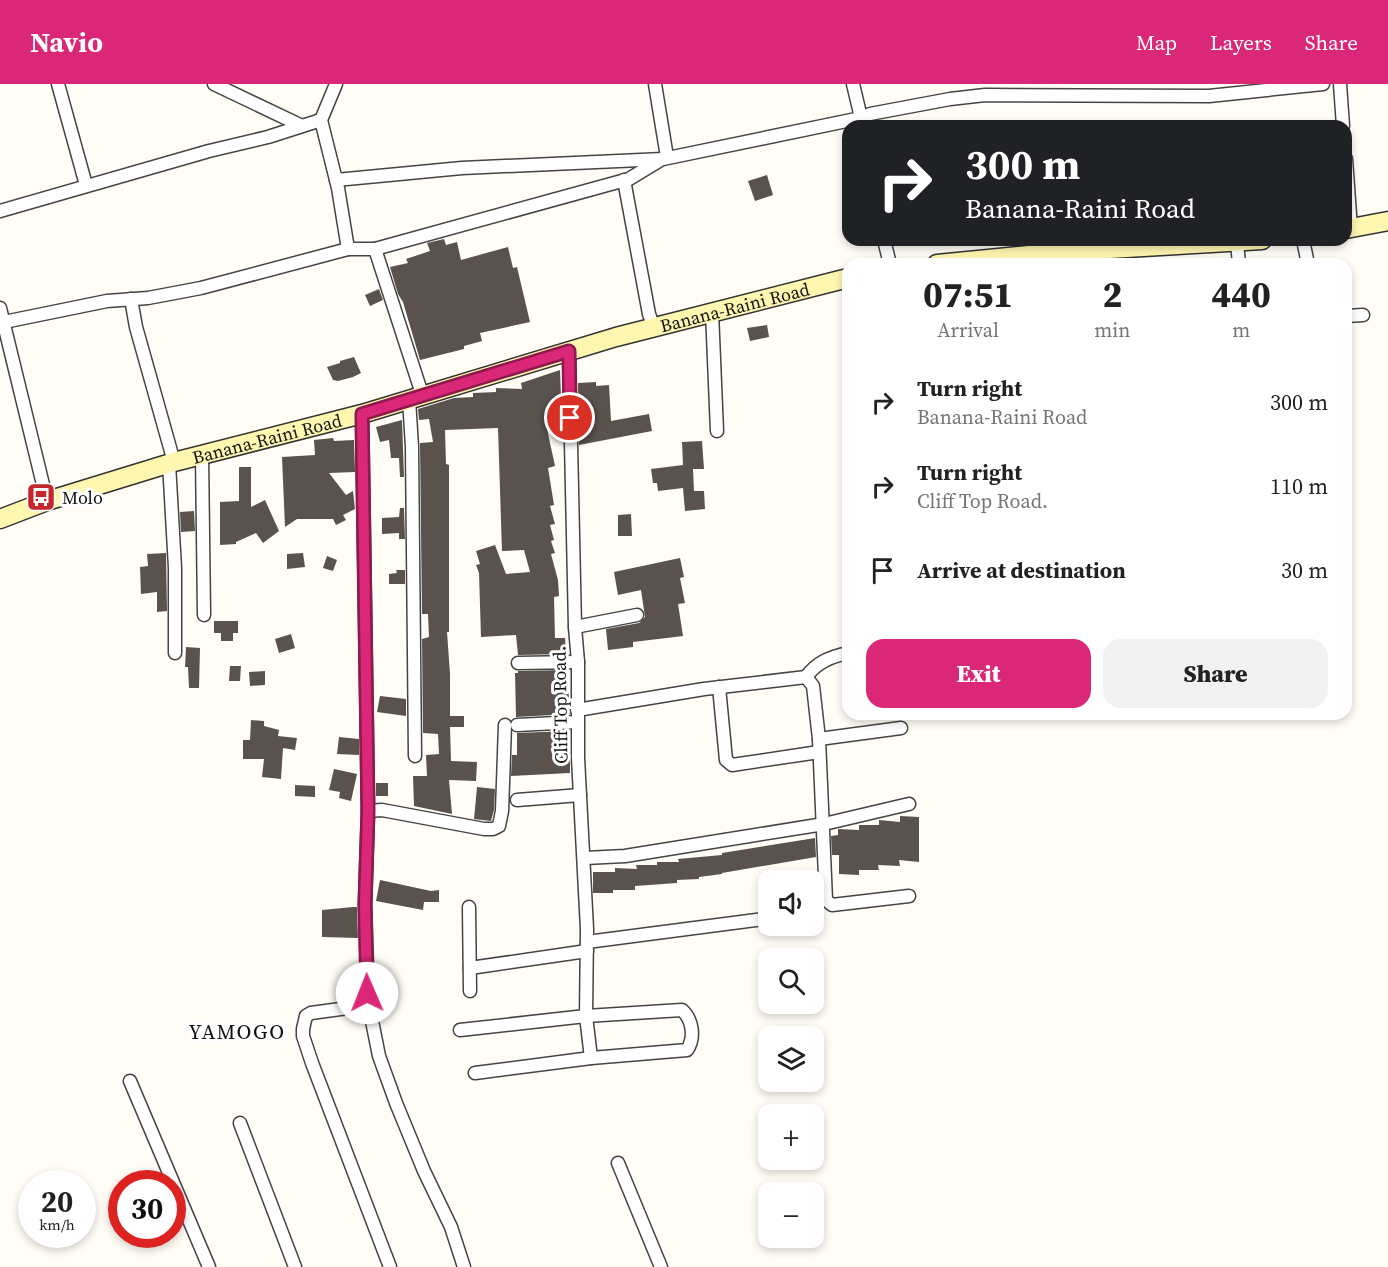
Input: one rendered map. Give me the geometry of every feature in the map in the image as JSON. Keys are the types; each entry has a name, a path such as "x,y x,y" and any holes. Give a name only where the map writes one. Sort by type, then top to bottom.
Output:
{"main road":[{"path":"1352,228 1388,221"},
{"path":"1059,258 1092,257 1159,246"},
{"name":"Banana-Raini Road","path":"0,519 47,501 172,462 362,414 569,351 842,280"}],"street":[{"path":"58,84 86,185"},
{"path":"213,84 302,126"},
{"path":"336,84 321,120 345,222 348,249"},
{"path":"655,84 665,158"},
{"path":"853,84 862,120"},
{"path":"864,120 870,114 977,96 1209,96 1323,84"},
{"path":"1340,84 1343,120"},
{"path":"0,211 86,185 268,137 321,120"},
{"path":"336,180 462,168 665,158 842,126"},
{"path":"4,322 116,299 148,298 201,288 348,249 375,249 634,177 665,158"},
{"path":"624,180 649,314 654,328"},
{"path":"375,249 416,396 412,447 415,756"},
{"path":"131,299 136,327 172,462 175,653"},
{"path":"0,308 47,501"},
{"path":"712,312 717,431"},
{"path":"1352,316 1363,315"},
{"name":"Cliff Top Road.","path":"569,351 575,627 578,662 577,716 585,858 586,1016 591,1058"},
{"path":"362,414 368,811 365,904 368,1001 379,1056 424,1171 451,1227 464,1267"},
{"path":"202,454 204,615"},
{"path":"575,627 637,615"},
{"path":"368,811 382,810 484,830 493,829 499,826 502,811 511,725 577,716 719,687 806,677 822,661 842,655"},
{"path":"518,663 578,662"},
{"path":"806,677 813,686 819,739 825,884 828,903 832,906 909,896"},
{"path":"719,687 728,763 732,765 819,752"},
{"path":"819,739 901,728"},
{"path":"517,800 580,795"},
{"path":"585,858 625,856 824,824 909,804"},
{"path":"469,907 470,991"},
{"path":"470,968 587,946 758,920"},
{"path":"368,1001 363,1006 311,1013 306,1016 303,1029 312,1063 390,1267"},
{"path":"460,1030 586,1016 682,1010 688,1017 693,1035 692,1043 687,1050 591,1058 475,1073"},
{"path":"130,1081 209,1267"},
{"path":"240,1123 295,1267"},
{"path":"618,1163 661,1267"}],"building":[{"path":"767,175 773,195 755,201 748,181"},
{"path":"444,239 446,245 457,242 461,260 508,247 513,268 517,267 530,322 480,333 482,341 464,346 464,349 420,360 390,267 408,263 406,259 430,251 427,243"},
{"path":"379,289 383,300 370,306 365,295"},
{"path":"767,325 769,337 750,341 747,328"},
{"path":"354,357 361,373 338,381 333,380 327,367"},
{"path":"560,370 562,425 547,429 555,466 548,468 554,505 550,506 555,524 550,525 554,540 551,541 555,553 551,554 558,580 559,596 554,597 555,638 565,638 566,654 518,655 516,635 481,637 479,573 476,565 480,564 476,551 495,545 506,574 530,572 524,550 502,551 498,428 445,430 446,464 449,465 449,632 447,632 450,716 464,716 464,727 450,727 451,761 477,762 476,781 449,780 452,814 414,806 413,776 427,776 426,755 439,754 438,734 423,733 422,639 429,637 428,614 422,614 420,443 433,442 429,419 419,420 418,409 454,398 473,397 473,393 496,392 496,388 522,389 521,383"},
{"path":"596,382 596,386 609,385 611,421 649,414 652,431 579,445 578,383"},
{"path":"402,420 404,477 400,477 399,458 391,458 389,440 380,442 376,427"},
{"path":"333,438 334,441 354,440 355,472 329,473 346,495 353,491 355,509 343,515 346,520 336,525 333,519 297,519 285,527 282,457 315,455 314,440"},
{"path":"702,441 704,469 693,469 694,491 704,491 705,509 685,511 683,488 658,491 657,483 653,483 651,469 683,465 682,442"},
{"path":"239,467 251,467 251,507 265,500 279,531 263,543 256,533 236,544 220,545 220,502 239,501"},
{"path":"400,508 404,508 405,539 399,539 399,533 382,534 382,518 399,517"},
{"path":"194,511 195,531 181,532 180,512"},
{"path":"631,514 632,536 618,536 618,515"},
{"path":"166,553 167,611 157,612 157,592 141,594 140,567 148,566 147,554"},
{"path":"303,553 305,567 287,569 287,554"},
{"path":"327,556 337,560 333,571 323,568"},
{"path":"680,558 684,577 680,578 685,603 678,604 683,636 633,642 633,647 608,650 606,629 639,623 645,617 641,590 618,595 614,572"},
{"path":"396,570 405,570 405,584 389,584 389,574 397,573"},
{"path":"214,621 238,621 238,633 233,633 233,641 221,641 221,633 214,633"},
{"path":"291,634 295,648 279,653 275,639"},
{"path":"186,647 200,648 199,688 189,688 188,667 185,667"},
{"path":"230,666 241,666 240,681 229,681"},
{"path":"567,670 570,714 516,717 515,673 518,671"},
{"path":"265,671 265,685 250,686 249,672"},
{"path":"380,696 406,699 406,716 377,712"},
{"path":"251,720 264,721 264,726 279,730 278,736 297,738 295,750 283,748 281,779 262,777 264,759 243,759 243,740 250,740"},
{"path":"570,731 570,773 511,776 512,755 517,755 517,733"},
{"path":"339,737 359,739 359,755 337,754"},
{"path":"334,769 357,774 351,801 339,798 340,792 329,790"},
{"path":"376,783 388,783 388,796 376,796"},
{"path":"295,785 315,786 315,797 295,796"},
{"path":"477,787 495,789 491,821 474,819"},
{"path":"900,816 919,817 919,862 899,860 900,866 878,865 879,870 859,870 859,875 839,874 839,855 832,855 831,836 838,835 838,829 859,830 859,825 879,825 879,820 900,822"},
{"path":"815,838 816,857 699,877 699,879 677,880 677,883 635,886 635,890 593,893 593,872 615,872 615,868 637,869 636,865 679,862 678,859 722,855 722,853"},
{"path":"380,880 431,891 439,890 439,902 424,902 423,910 376,901"},
{"path":"357,907 358,938 322,937 322,910"}],"place":[{"name":"Molo","path":"41,497"}],"district":[{"name":"YAMOGO","path":"237,1031"}],"route":[{"path":"367,993 365,904 368,811 362,414 569,351 570,418"}]}
